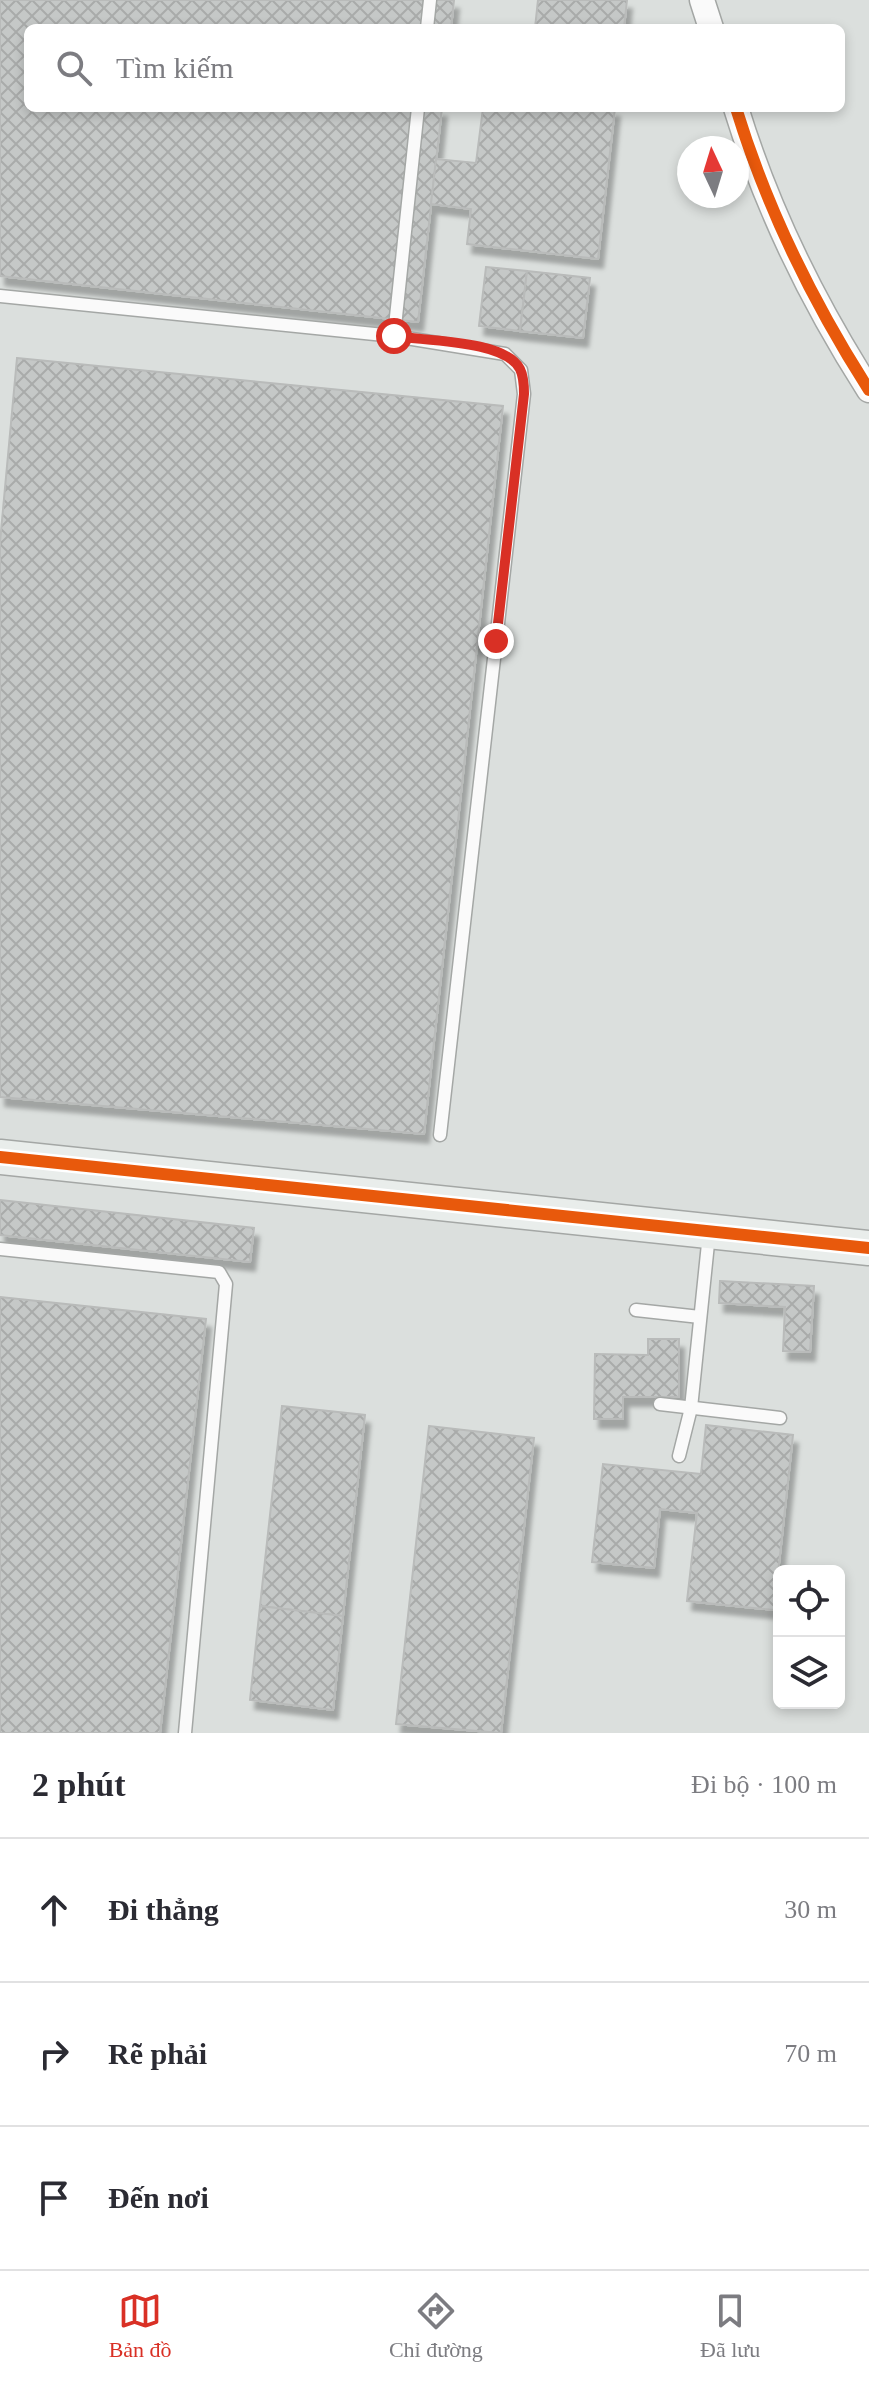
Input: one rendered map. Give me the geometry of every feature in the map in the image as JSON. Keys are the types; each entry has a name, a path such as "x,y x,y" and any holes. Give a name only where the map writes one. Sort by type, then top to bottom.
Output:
{"street":[{"path":"702,0 710,24"},
{"path":"737,112 769,206 827,325 869,390"},
{"path":"0,1157 869,1248"}],"lane":[{"path":"427,24 430,0"},
{"path":"394,336 418,112"},
{"path":"0,296 394,336 496,350 513,360 523,378 440,1135"},
{"path":"679,1456 691,1408 709,1231"},
{"path":"0,1249 219,1272 226,1284 185,1733"},
{"path":"636,1310 700,1317"},
{"path":"660,1404 780,1418"}],"building":[{"path":"0,0 454,0 451,24 24,24 24,112 442,112 418,322 0,276"},
{"path":"538,0 627,0 624,24 535,24"},
{"path":"482,112 615,112 598,259 467,244 471,209 431,204 436,159 476,163"},
{"path":"486,267 527,271 520,331 479,326"},
{"path":"527,271 590,278 583,338 520,331"},
{"path":"17,358 503,406 424,1134 0,1097 0,542"},
{"path":"0,1200 254,1228 250,1262 0,1235"},
{"path":"720,1281 814,1286 810,1352 783,1351 785,1307 719,1303"},
{"path":"0,1297 206,1319 160,1733 0,1733"},
{"path":"648,1339 679,1339 679,1397 623,1397 623,1419 594,1419 595,1354 648,1355"},
{"path":"282,1406 365,1415 343,1616 260,1606"},
{"path":"706,1425 793,1435 779,1565 773,1565 773,1610 687,1601 697,1513 660,1509 654,1568 592,1562 603,1464 701,1474"},
{"path":"429,1426 534,1438 501,1733 396,1724"},
{"path":"260,1606 343,1616 333,1710 250,1700"}],"cycle path":[{"path":"737,112 762,182 793,254 869,390"},
{"path":"0,1157 869,1248"}],"route":[{"path":"394,336 496,350 513,360 521,370 524,394 496,641"}]}
